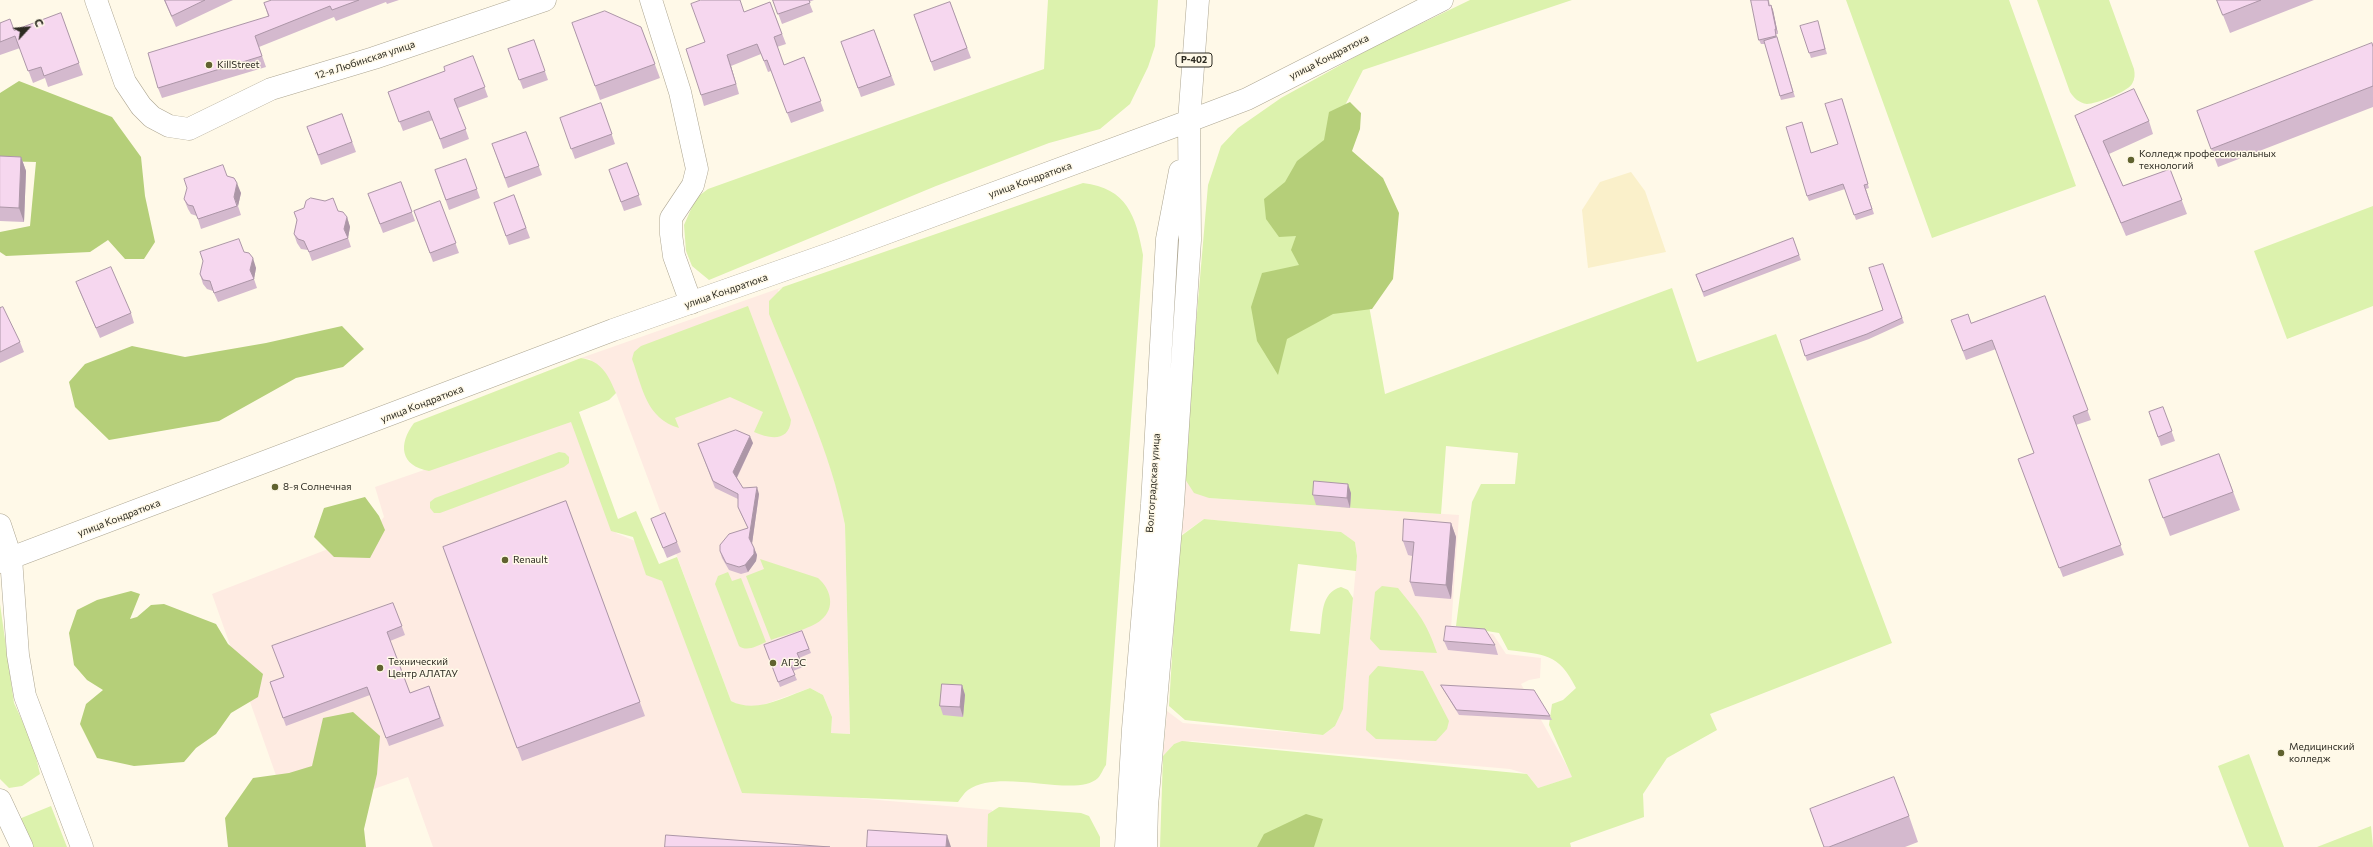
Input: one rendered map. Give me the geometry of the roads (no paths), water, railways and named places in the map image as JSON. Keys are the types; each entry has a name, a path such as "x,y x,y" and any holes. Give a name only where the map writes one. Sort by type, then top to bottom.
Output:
{"main road":[{"name":"12-я Любинская улица","path":"96,0 125,82 140,106 152,117 169,126 189,129 271,89 374,58 545,0"},
{"path":"651,0 680,92 697,169 694,185 671,218 671,234 674,256 691,303"},
{"name":"Волгоградская улица","path":"1146,847 1147,806 1173,504 1190,240 1189,121 1198,0"},
{"name":"улица Кондратюка","path":"5,560 691,303 1247,99 1442,0"},
{"name":"Волгоградская улица","path":"1126,847 1133,729 1152,504 1167,239 1189,121"},
{"path":"0,525 25,696 82,847"},
{"path":"0,800 22,847"}],"place":[{"name":"KillStreet","path":"209,65"},
{"name":"Колледж профессиональных технологий","path":"2131,160"},
{"name":"8-я Солнечная","path":"275,487"},
{"name":"Renault","path":"505,560"},
{"name":"АГЗС","path":"773,663"},
{"name":"Технический Центр АЛАТАУ","path":"380,668"},
{"name":"Медицинский колледж","path":"2281,753"}]}
